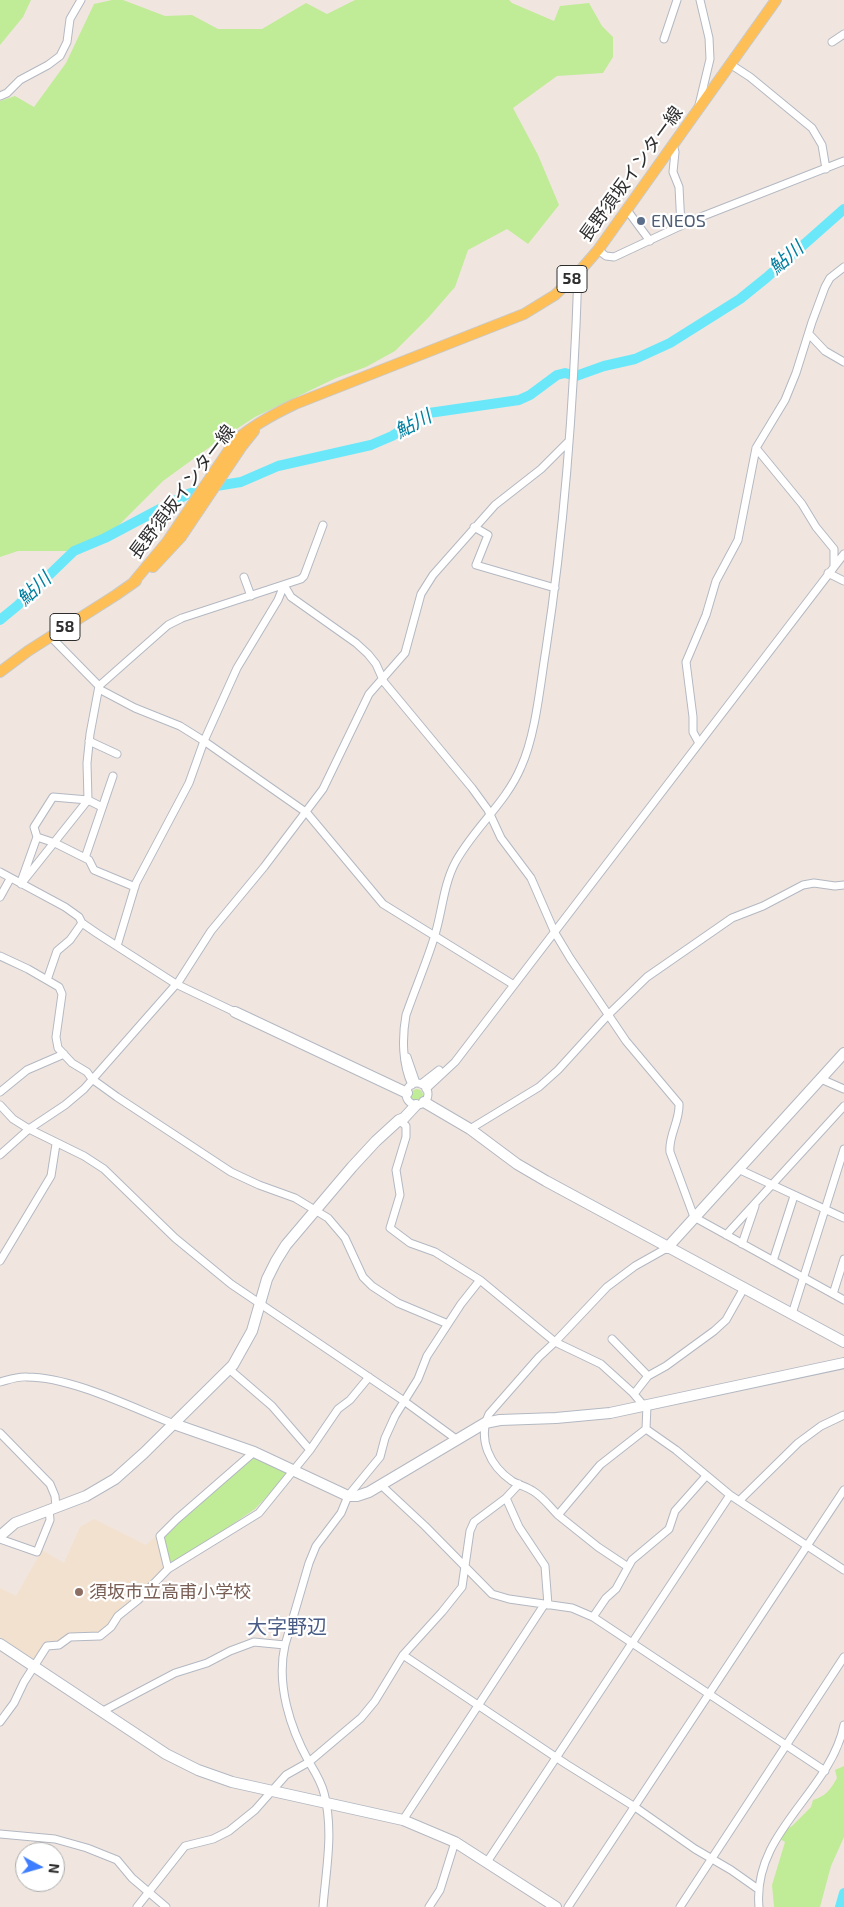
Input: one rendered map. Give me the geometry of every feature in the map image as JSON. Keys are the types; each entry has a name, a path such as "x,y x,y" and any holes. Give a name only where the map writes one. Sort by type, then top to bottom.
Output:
{"main road":[{"name":"長野須坂インター線","path":"132,584 167,542 235,441 247,430 295,404 524,314 555,296 598,250 776,0"},
{"name":"長野須坂インター線","path":"0,672 50,636 132,584 162,559 181,537 242,446 260,423"}],"street":[{"path":"0,96 7,93 20,80 48,65 60,56 67,42 70,19 81,0"},
{"path":"664,39 678,0"},
{"path":"698,108 710,58 709,38 700,0"},
{"path":"832,42 844,34"},
{"path":"730,64 750,77 792,114 812,128 822,145 826,169"},
{"path":"673,144 675,152 673,172 679,187 681,226"},
{"path":"598,250 606,256 614,257 681,226 844,161"},
{"path":"630,214 650,241"},
{"path":"699,743 693,732 686,662 706,615 716,581 738,540 756,448 785,400 825,287 830,278 844,267"},
{"path":"417,1092 405,1066 404,1027 406,1015 434,937 447,884 455,863 490,816 521,767 529,740 541,677 562,534 576,354 578,273"},
{"path":"809,334 825,351 844,362"},
{"path":"0,1156 29,1128 65,1104 92,1079 158,1007 176,984 210,931 264,868 323,790 369,694 405,652 421,594 437,570 495,505 541,469 568,442"},
{"path":"756,448 802,504 816,527 834,549 834,566"},
{"path":"20,884 88,800 87,763 99,687 168,625 182,618 301,579 304,576 323,525"},
{"path":"474,528 488,535 476,564 555,588"},
{"path":"0,1433 50,1484 55,1496 52,1508 50,1520 37,1552 0,1537 15,1523 52,1508 86,1496 115,1479 234,1365 252,1331 267,1279 276,1261 297,1230 352,1167 399,1120 404,1118 417,1092 438,1071 455,1062 828,572 844,554"},
{"path":"828,572 844,581"},
{"path":"244,577 251,596"},
{"path":"284,586 290,598 356,643 368,654 376,664 382,679 454,764 488,810 501,838 531,878 554,933 626,1040 679,1104 679,1111 669,1144 670,1152 694,1217 844,1300"},
{"path":"117,946 135,887 188,783 204,741 237,668 275,606 284,586"},
{"path":"50,636 99,687 135,708 180,726 307,813 382,904 514,985"},
{"path":"90,741 117,754"},
{"path":"85,858 113,776"},
{"path":"20,884 37,837 34,827 53,797 88,800 102,807"},
{"path":"37,837 55,842 89,860 94,870 135,887"},
{"path":"0,872 65,907 79,917 82,923 176,984 368,1074 417,1092 454,1114 517,1164 667,1248 844,1342"},
{"path":"0,897 10,879"},
{"path":"470,1128 539,1087 558,1070 609,1014 647,977 732,918 762,906 803,885 814,883 835,886 844,885"},
{"path":"47,980 57,951 70,940 82,923"},
{"path":"0,956 58,987 62,994 56,1037 58,1048 72,1063 87,1072 92,1079 231,1172 259,1185 295,1198 328,1218 336,1225 345,1238 363,1277 372,1286 398,1303 448,1324"},
{"path":"628,1567 598,1547 558,1515 541,1497 514,1482 500,1471 486,1448 485,1423 489,1414 538,1357 555,1342 607,1287 635,1266 667,1248 844,1053"},
{"path":"0,1092 27,1070 64,1054"},
{"path":"821,1079 844,1089"},
{"path":"0,1105 13,1119 56,1144 84,1156 104,1169 175,1238 232,1284 260,1305 404,1401 456,1439"},
{"path":"726,1235 844,1106"},
{"path":"399,1120 406,1126 406,1137 396,1170 400,1195 390,1228 410,1243 435,1252 480,1280 555,1342 601,1364 645,1406 646,1429 730,1495 844,1570"},
{"path":"0,1261 51,1176 56,1144"},
{"path":"792,1314 844,1149"},
{"path":"738,1169 844,1218"},
{"path":"773,1261 794,1196"},
{"path":"742,1244 755,1203"},
{"path":"833,1294 844,1259"},
{"path":"323,1907 330,1819 320,1783 296,1734 287,1704 282,1679 284,1645 316,1546 342,1514 348,1496 380,1457 388,1431 418,1379 427,1356 480,1280"},
{"path":"634,1394 648,1376 666,1366 726,1320 744,1288"},
{"path":"612,1340 648,1376"},
{"path":"0,1382 25,1376 51,1379 87,1390 174,1424 254,1452 348,1496 357,1496 381,1485 485,1423 500,1420 589,1416 844,1364"},
{"path":"229,1369 272,1406 310,1450"},
{"path":"0,1722 14,1703 24,1682 47,1646 59,1645 70,1636 100,1636 111,1627 118,1616 138,1600 168,1569 259,1512 310,1450 338,1409 350,1400 369,1378"},
{"path":"739,1501 798,1444 822,1426 844,1415"},
{"path":"558,1515 600,1465 646,1429"},
{"path":"168,1569 160,1536 254,1452"},
{"path":"592,1618 606,1598 616,1589 632,1560 669,1529 675,1511 706,1476"},
{"path":"137,1907 186,1846 213,1839 229,1831 255,1810 286,1775 309,1762 360,1718 375,1701 403,1655 462,1587 470,1530 474,1522 506,1498 519,1484"},
{"path":"381,1485 466,1566 492,1594 509,1599 572,1608 592,1618 826,1771"},
{"path":"568,1907 844,1490"},
{"path":"487,1862 730,1495"},
{"path":"403,1820 546,1605 545,1566 519,1527 506,1498"},
{"path":"103,1711 175,1673 207,1663 230,1651 254,1642 284,1645"},
{"path":"0,1644 166,1754 198,1770 232,1782 403,1820 455,1842 556,1907"},
{"path":"403,1655 616,1797 635,1807 688,1845 712,1858 758,1889"},
{"path":"680,1907 844,1657"},
{"path":"759,1907 758,1889 767,1858 784,1825 826,1771 834,1755 844,1725"},
{"path":"0,1834 55,1839 117,1860 132,1878 166,1907"},
{"path":"429,1907 440,1890 455,1842"}],"shaded area":[{"name":"須坂市立高甫小学校","path":"94,1519 146,1545 156,1536 165,1568 116,1613 98,1634 70,1633 58,1642 44,1643 34,1660 0,1637 0,1588 16,1596 42,1550 64,1563 80,1527"}],"green space":[{"path":"0,0 31,0 23,17 0,45"},
{"path":"112,0 123,0 165,16 192,15 218,29 262,29 306,3 327,14 355,0 509,0 554,21 560,6 589,3 602,26 613,37 613,57 603,73 557,76 513,108 538,155 559,205 528,244 507,229 468,250 455,287 428,318 395,351 366,367 336,378 255,417 163,481 109,535 79,551 18,551 0,557 0,101 15,96 34,107 66,63 94,4"},
{"path":"415,1089 419,1089 423,1095 419,1101 415,1101 411,1097 411,1093"},
{"path":"252,1456 288,1474 255,1509 169,1567 162,1537"},
{"path":"844,1766 844,1837 831,1866 820,1907 774,1907 772,1885 785,1842 780,1839 784,1830 792,1826 811,1807 813,1800 827,1792 837,1778 835,1770"}],"waterway":[{"name":"鮎川","path":"0,620 74,551 105,538 188,494 210,487 241,482 278,466 371,445 392,436 429,413 519,400 530,395 557,375 565,373 576,376 604,366 635,359 670,343 740,299 844,209"},
{"path":"840,1907 844,1893"}],"place":[{"name":"ENEOS","path":"641,221"},
{"name":"須坂市立高甫小学校","path":"79,1592"}],"district":[{"name":"大字野辺","path":"287,1627"}]}
